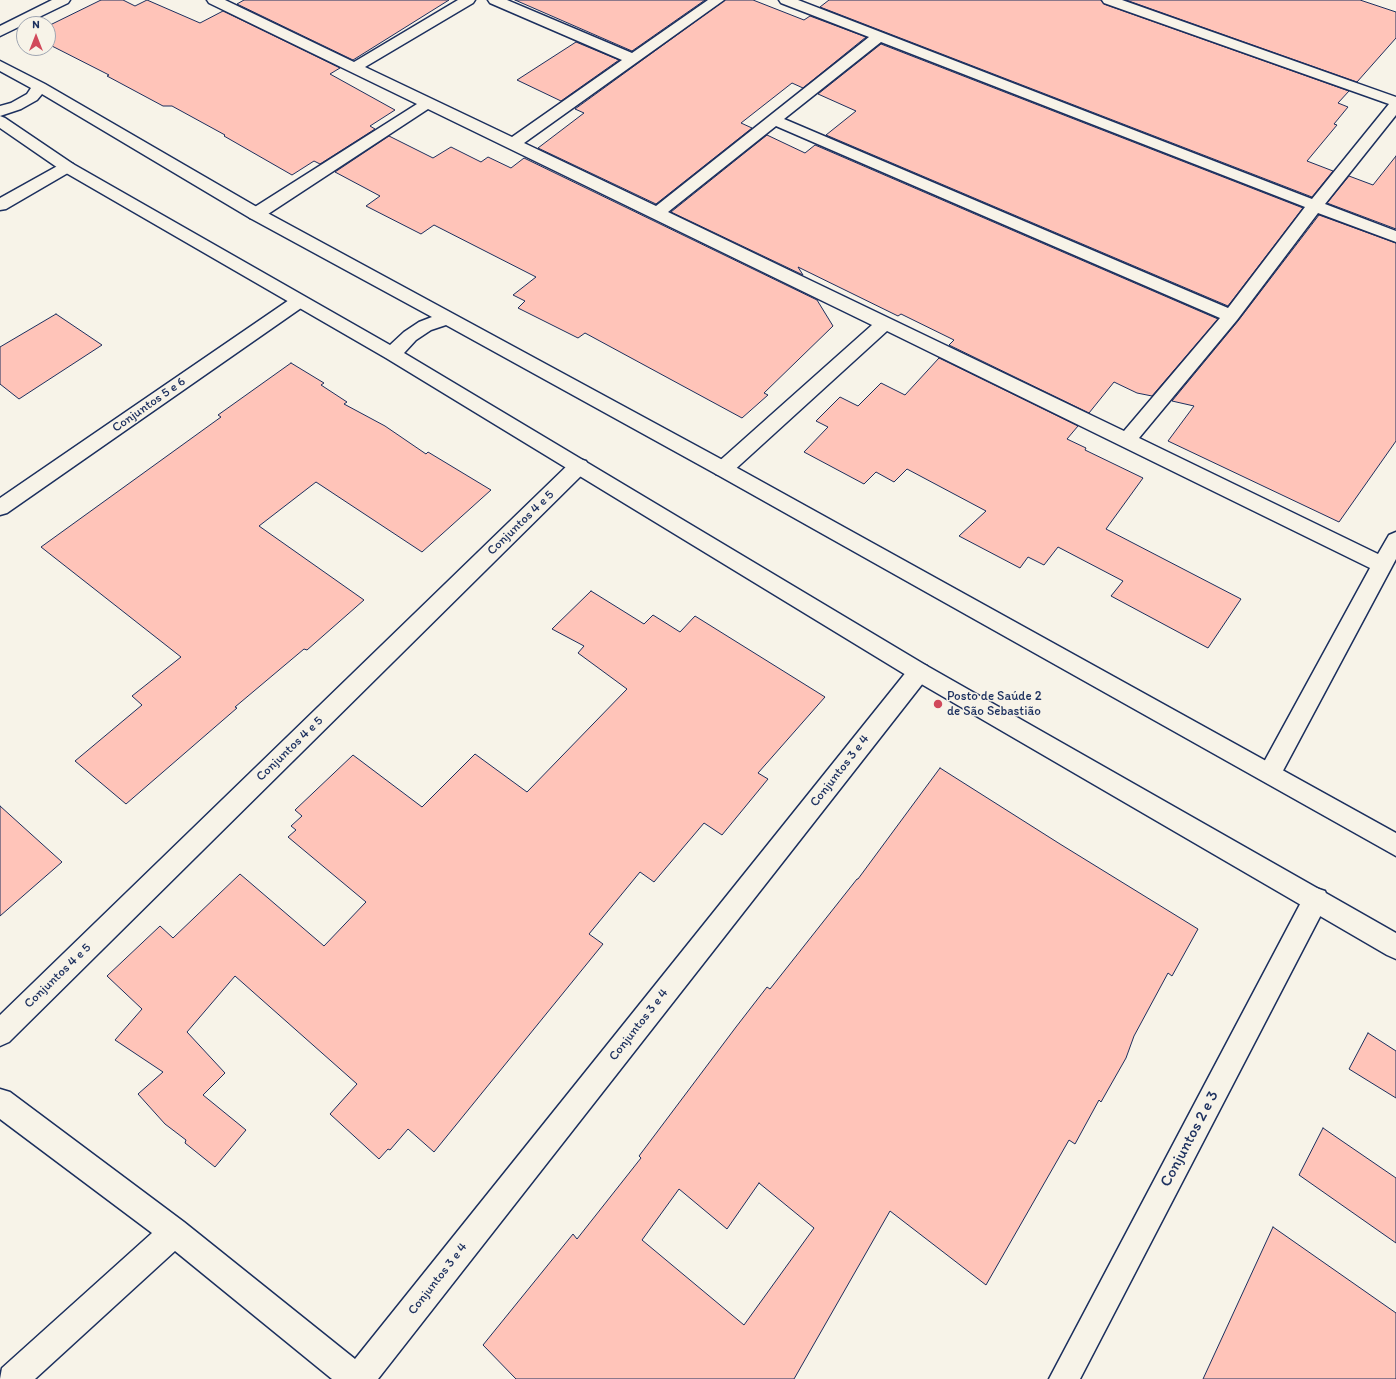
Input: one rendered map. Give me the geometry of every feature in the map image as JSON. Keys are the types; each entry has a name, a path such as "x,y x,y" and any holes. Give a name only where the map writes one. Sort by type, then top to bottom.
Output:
{"street":[{"path":"0,32 63,0"},
{"path":"214,0 884,324 1128,440 1382,565"},
{"path":"354,68 468,0"},
{"path":"495,0 633,59"},
{"path":"512,144 717,0"},
{"path":"786,0 1316,204 1396,237"},
{"path":"1109,0 1396,102"},
{"path":"656,214 879,36"},
{"path":"0,65 256,214 445,319 723,469 1270,773 1396,845"},
{"path":"0,111 16,106 32,97 40,87"},
{"path":"256,214 428,103"},
{"path":"1128,440 1230,316 1316,204 1396,105"},
{"path":"774,120 1230,316"},
{"path":"0,121 67,167 298,302 392,354 919,672 1316,899 1396,947"},
{"path":"0,205 67,167"},
{"name":"Conjuntos 5 e 6","path":"0,508 298,302"},
{"path":"392,354 410,336 420,329 445,319"},
{"path":"723,469 884,324"},
{"name":"Conjuntos 4 e 5","path":"0,1033 579,466"},
{"path":"1270,773 1396,540"},
{"name":"Conjuntos 3 e 4","path":"357,1379 919,672"},
{"name":"Conjuntos 2 e 3","path":"1064,1379 1316,899"},
{"path":"0,1102 174,1232 357,1379"},
{"path":"13,1379 174,1232"}],"building":[{"path":"101,0 123,0 135,6 147,0 200,23 223,11 340,68 330,74 395,110 370,126 375,129 320,164 314,161 292,175 224,136 225,135 172,106 163,106 107,76 109,75 56,48 56,22"},
{"path":"244,0 449,0 353,60 237,4"},
{"path":"515,0 705,0 632,51"},
{"path":"725,0 753,0 804,20 810,16 866,37 803,88 792,83 741,123 752,128 656,204 538,148 584,113 575,109"},
{"path":"829,0 1101,0 1104,4 1349,91 1338,103 1348,107 1334,124 1337,125 1307,161 1333,171 1312,197 820,7"},
{"path":"1126,0 1360,0 1396,12 1396,38 1357,82"},
{"path":"576,42 619,60 561,101 517,80"},
{"path":"881,44 1303,208 1228,306 826,135 856,111 818,94"},
{"path":"767,135 805,153 815,145 1218,319 1152,396 1137,393 1114,382 1089,413 949,345 954,340 901,314 898,316 798,267 803,275 671,212"},
{"path":"389,136 433,158 451,147 481,162 488,157 511,168 524,158 817,300 833,326 764,393 768,395 742,418 585,333 578,338 518,308 525,301 513,295 536,277 434,225 421,234 366,206 380,196 335,172"},
{"path":"1396,156 1396,229 1327,203 1349,176 1373,185"},
{"path":"1319,215 1396,243 1396,441 1339,522 1168,441 1194,406 1172,401 1238,321"},
{"path":"56,314 102,345 19,399 0,384 0,347"},
{"path":"939,358 1078,426 1067,439 1086,448 1085,450 1143,478 1106,529 1241,599 1208,648 1111,596 1123,581 1058,547 1044,565 1028,557 1020,568 959,536 986,511 907,469 894,482 876,472 864,484 804,452 828,427 816,421 840,397 858,406 881,383 905,395"},
{"path":"291,363 324,383 321,385 347,402 344,404 385,426 426,454 428,452 491,490 422,552 316,482 259,526 364,600 307,650 304,649 235,707 237,708 126,804 75,761 142,705 132,696 181,657 41,547 221,417 218,415"},
{"path":"591,591 644,624 653,615 680,632 695,616 825,697 758,773 768,779 722,835 704,823 654,882 640,872 589,934 603,944 434,1152 408,1129 390,1150 388,1149 379,1159 330,1114 357,1084 235,976 187,1032 225,1073 203,1095 246,1130 215,1167 185,1143 186,1140 165,1124 138,1094 163,1072 115,1040 142,1009 107,976 160,926 173,938 240,874 324,946 366,902 288,837 296,830 291,826 302,816 295,810 353,755 422,807 475,754 527,792 627,689 578,653 584,646 552,629"},
{"path":"940,768 1198,929 1172,976 1168,973 1134,1036 1126,1058 1101,1102 1099,1100 1075,1144 1069,1140 986,1285 890,1211 794,1379 516,1379 483,1345 573,1234 577,1239 641,1158 639,1156 767,987 770,989 858,879","holes":["759,1183 814,1228 744,1325 642,1240 679,1189 727,1229"]},
{"path":"0,806 62,862 0,916"},
{"path":"1368,1033 1396,1051 1396,1098 1349,1069"},
{"path":"1323,1128 1396,1178 1396,1243 1299,1175"},
{"path":"1273,1227 1396,1313 1396,1379 1203,1379"}],"place":[{"name":"Posto de Saúde 2 de São Sebastião","path":"938,704"}]}
